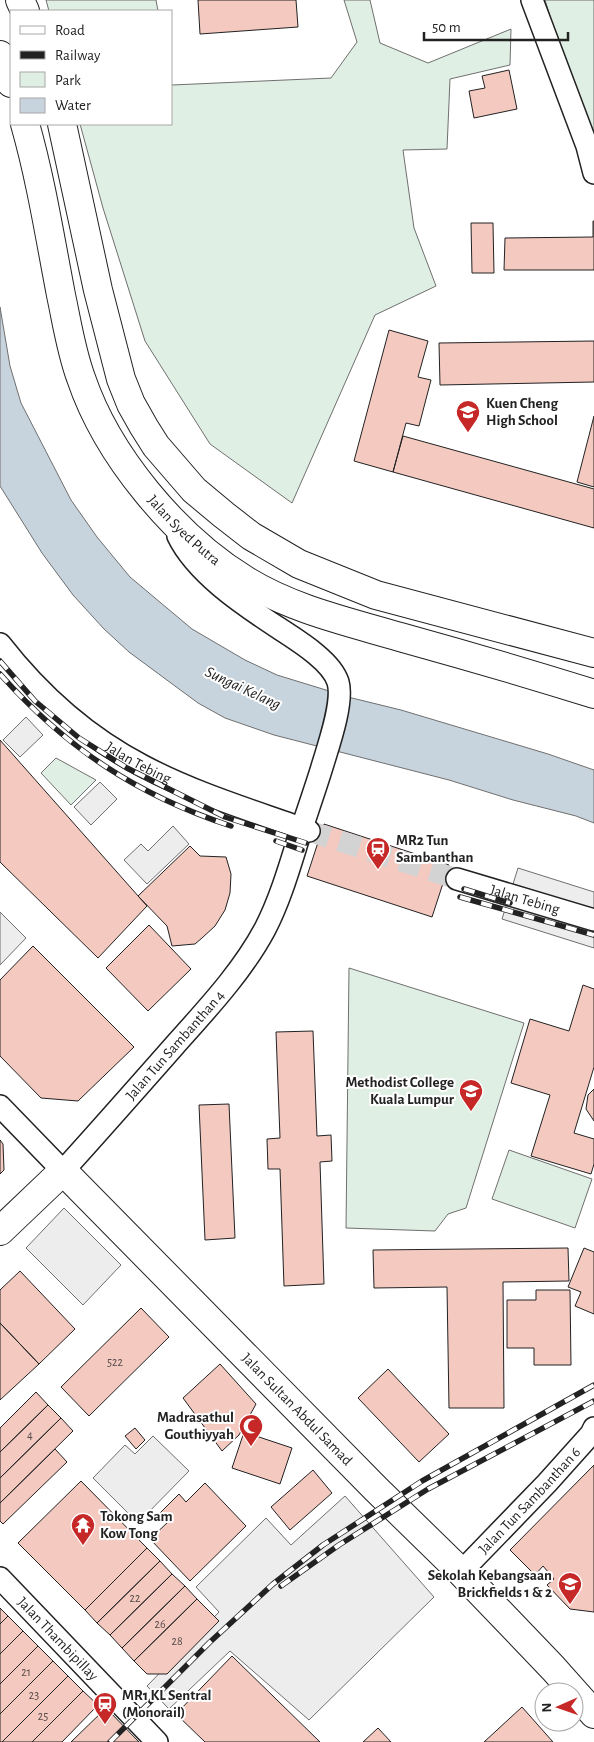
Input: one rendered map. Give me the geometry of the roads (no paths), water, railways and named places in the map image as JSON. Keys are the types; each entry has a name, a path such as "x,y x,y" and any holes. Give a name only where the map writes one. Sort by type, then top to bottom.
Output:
{"main road":[{"path":"0,55 10,80"},
{"name":"Jalan Syed Putra","path":"25,125 72,352 82,380 97,416 115,448 140,483 169,517 200,546 244,580 282,598 375,630 594,694"},
{"path":"62,125 98,290 121,379 140,420 156,446 194,490 251,536 299,564 376,595 594,653"},
{"name":"Jalan Tun Sambanthan 4","path":"0,1231 63,1170"},
{"name":"Jalan Sultan Abdul Samad","path":"63,1170 376,1489 461,1572 553,1668 594,1714"}],"street":[{"path":"532,0 587,146 594,173"},
{"name":"Jalan Tun Sambanthan 4","path":"63,1170 197,1020 255,946 273,914 306,830 339,699 338,682 329,668 313,651 224,589 206,573 184,548 169,517"},
{"name":"Jalan Tebing","path":"0,644 38,688 63,712 127,758 170,779 243,809 306,830"},
{"name":"Jalan Tebing","path":"457,879 594,920"},
{"name":"Jalan Sultan Abdul Samad","path":"0,1106 63,1170"},
{"name":"Jalan Tun Sambanthan 6","path":"461,1572 547,1483 591,1434 594,1428"},
{"name":"Jalan Thambipillay","path":"0,1578 157,1742"}],"water":[{"name":"Sungai Kelang","path":"0,307 10,366 21,403 71,500 97,537 130,577 192,629 245,660 277,675 548,754 594,770 594,823 576,816 513,800 449,780 274,735 225,718 198,703 129,652 104,629 73,595 42,553 0,486"}],"tunnel":[{"path":"309,831 457,879"}],"railway":[{"path":"0,661 35,701 79,738 127,768 225,817 306,843"},
{"path":"0,674 51,725 105,766 165,800 231,826"},
{"path":"276,841 302,850"},
{"path":"464,889 510,903"},
{"path":"460,897 594,935"},
{"path":"110,1742 210,1642 273,1584 323,1545 422,1481 594,1385"},
{"path":"281,1586 339,1545 428,1489 594,1401"}],"place":[{"name":"Kuen Cheng High School","path":"468,433"},
{"name":"MR2 Tun Sambanthan","path":"378,870"},
{"name":"Methodist College Kuala Lumpur","path":"471,1112"},
{"name":"Madrasathul Gouthiyyah","path":"251,1447"},
{"name":"Tokong Sam Kow Tong","path":"83,1546"},
{"name":"Sekolah Kebangsaan Brickfields 1 & 2","path":"570,1605"},
{"name":"MR1 KL Sentral (Monorail)","path":"105,1725"}]}
